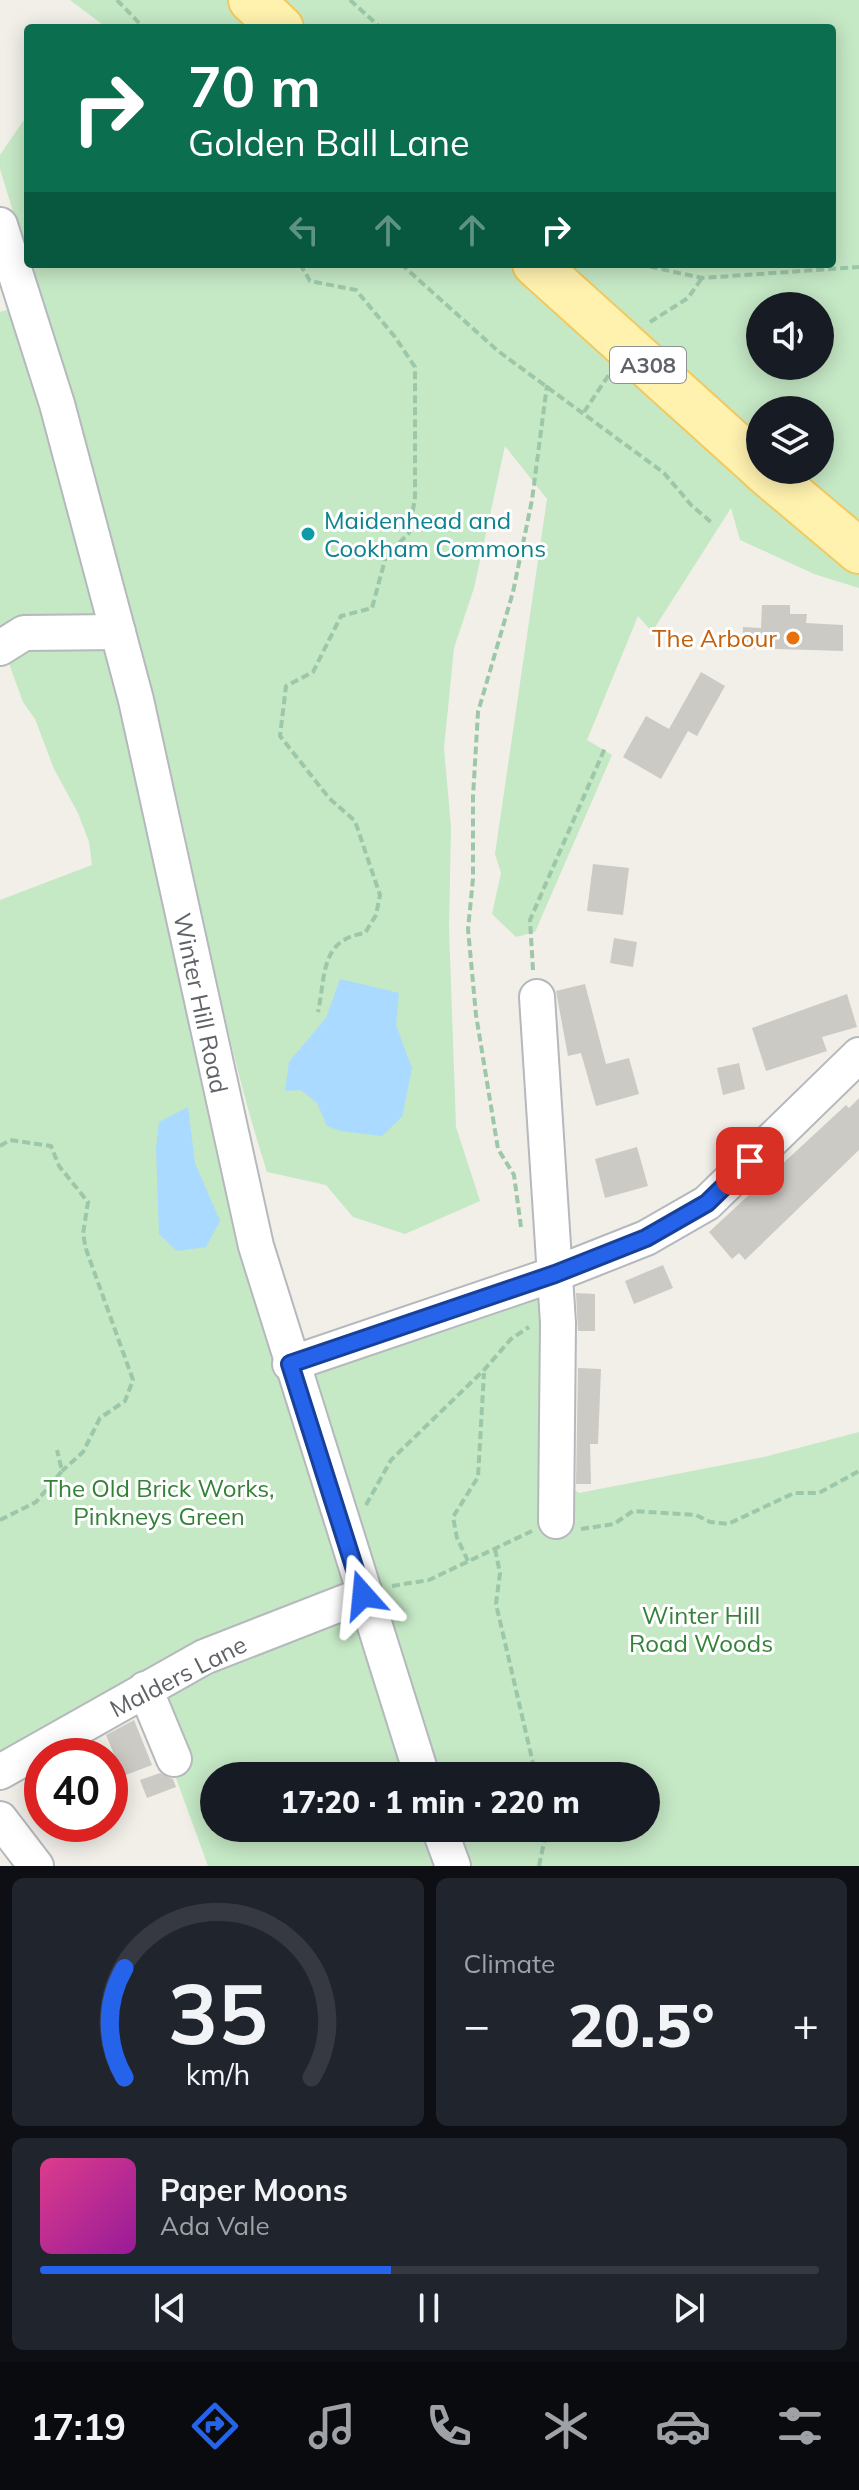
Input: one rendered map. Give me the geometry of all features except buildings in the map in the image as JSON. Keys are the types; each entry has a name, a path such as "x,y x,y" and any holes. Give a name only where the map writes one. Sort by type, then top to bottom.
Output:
{"main road":[{"path":"251,0 277,24"},
{"name":"A308","path":"539,268 746,454"},
{"name":"A308","path":"778,484 857,563"}],"street":[{"name":"Winter Hill Road","path":"0,225 57,404 136,700 232,1148 290,1364 417,1762"},
{"path":"0,648 24,633 118,632"},
{"path":"537,997 558,1323 556,1521"},
{"path":"290,1364 555,1274 646,1238 707,1203 859,1055"},
{"name":"Malders Lane","path":"0,1772 204,1657 363,1593"},
{"path":"145,1689 174,1759"},
{"path":"0,1819 36,1866"},
{"path":"444,1842 453,1866"}],"path":[{"path":"117,0 140,24"},
{"path":"350,0 377,24"},
{"path":"656,268 702,278 859,267"},
{"path":"302,268 310,281 356,290 415,367 417,399 415,498 409,533 386,556 372,608 341,616 313,672 286,686 280,736 329,798 355,821 380,895 376,915 365,933 346,936 330,951 318,1012"},
{"path":"405,268 498,351 664,473 692,506 711,522"},
{"path":"522,1235 514,1175 498,1149 476,1015 468,929 473,879 473,797 478,712 513,592 529,515 547,385"},
{"path":"537,997 530,920 605,748"},
{"path":"0,1146 10,1140 51,1146 59,1166 88,1202 83,1234 86,1249 133,1380 125,1401 100,1418 83,1452 36,1502 0,1520"},
{"path":"341,1526 360,1517 391,1460 484,1370 511,1339 540,1319 558,1323"},
{"path":"468,1561 457,1538 453,1517 478,1477 484,1370"},
{"path":"57,1450 62,1471"},
{"path":"363,1593 429,1580 556,1521 563,1521 571,1532 614,1524 633,1511 696,1515 710,1522 728,1524 794,1493 819,1493 859,1471"},
{"path":"495,1549 500,1573 496,1604 533,1762"},
{"path":"539,1866 544,1842"}],"green space":[{"path":"70,0 859,0 859,588 814,574 740,540 731,508 652,632 638,616 587,740 612,755 535,932 516,937 492,914 501,873 495,854 547,499 505,446 474,588 454,648 444,748 451,827 449,928 456,1127 480,1201 405,1234 353,1217 326,1185 267,1172 226,1023 171,772 139,644 30,268 836,268 836,24 102,24"},
{"path":"24,120 24,247 0,169 0,155"},
{"name":"The Old Brick Works, Pinkneys Green","path":"17,307 104,630 346,1587 57,1738 24,1738 24,1755 0,1768 0,900 92,865 89,842 78,813 54,769 35,719 23,702 7,658 0,651 0,312"},
{"name":"Winter Hill Road Woods","path":"570,1283 562,1482 579,1493 764,1457 859,1432 859,1866 208,1866 145,1693 347,1591 313,1376 322,1362"}],"water":[{"path":"340,979 399,993 396,1025 412,1068 402,1117 382,1136 341,1131 327,1126 317,1103 301,1090 285,1091 289,1062 326,1018"},
{"path":"188,1107 195,1163 220,1221 206,1247 177,1251 159,1234 156,1149 159,1122"}],"place":[{"name":"Maidenhead and Cookham Commons","path":"308,534"},
{"name":"The Arbour","path":"793,638"}],"route":[{"path":"363,1595 290,1364 555,1274 646,1238 707,1203 750,1161"}]}
